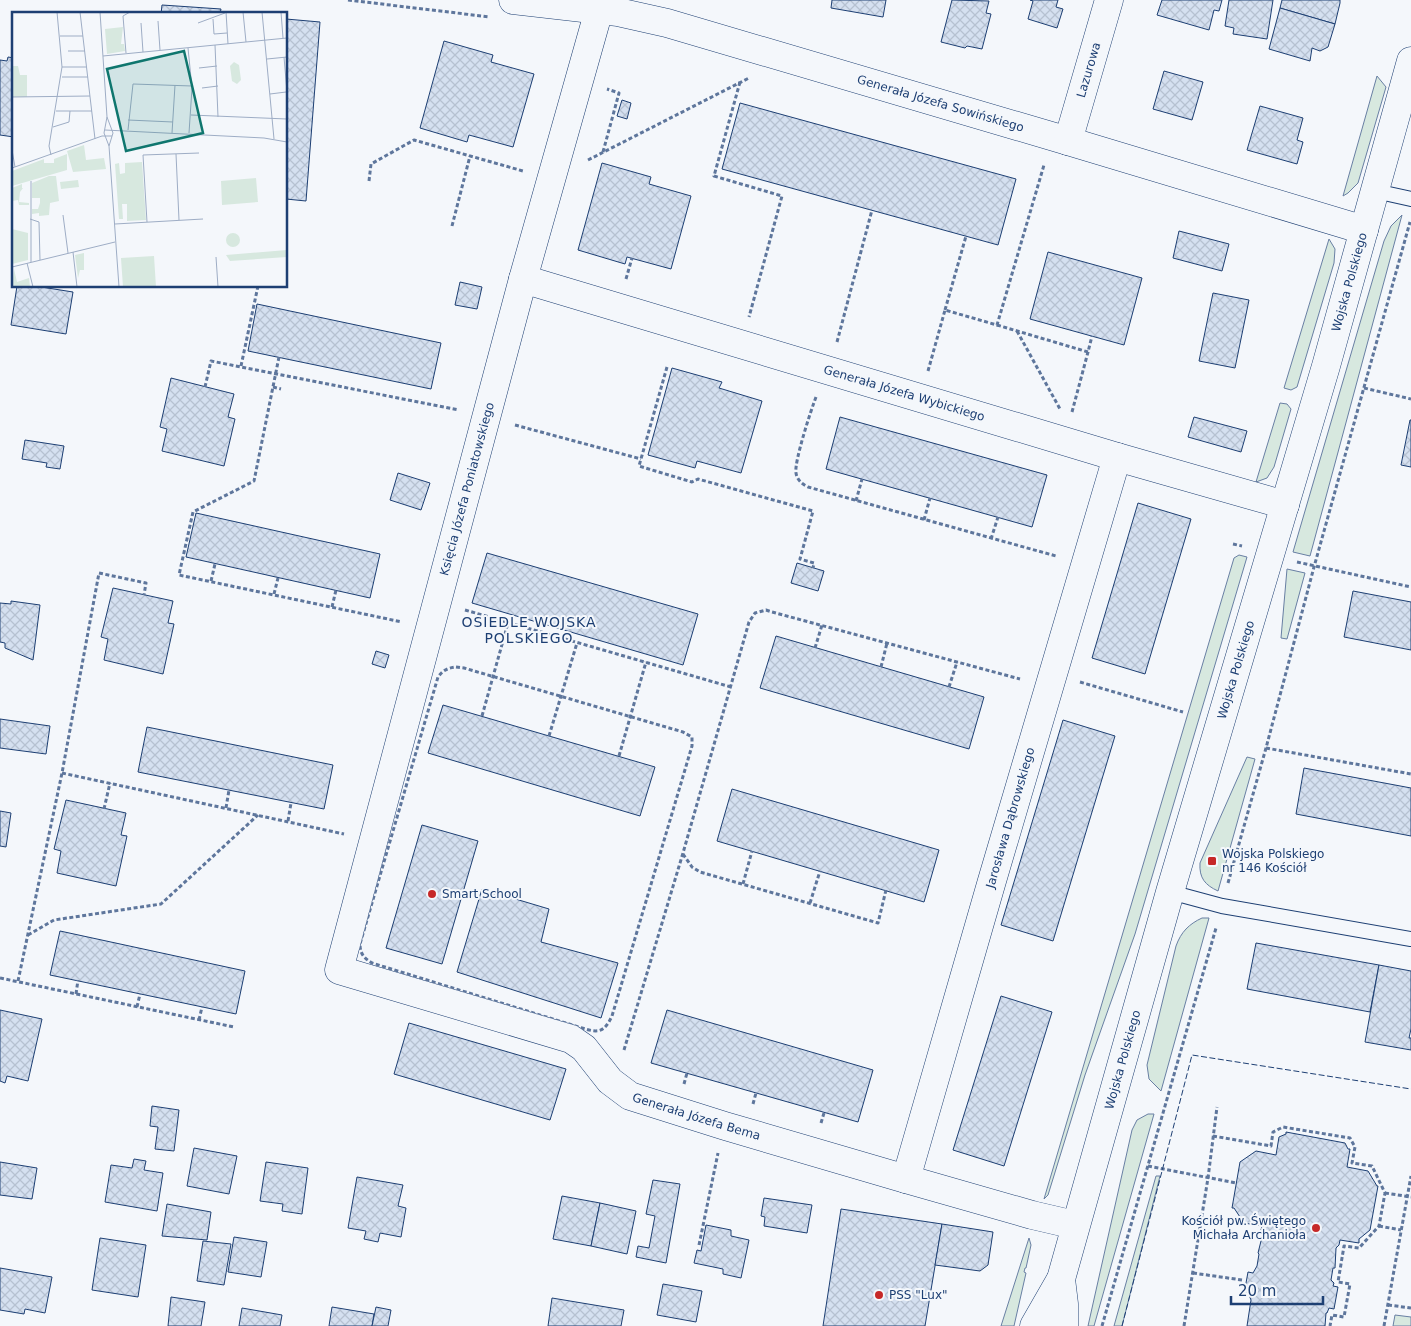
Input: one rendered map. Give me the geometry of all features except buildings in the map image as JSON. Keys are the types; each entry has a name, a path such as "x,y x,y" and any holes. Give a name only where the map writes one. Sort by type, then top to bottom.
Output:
{"street":[{"name":"Generała Józefa Sowińskiego","path":"512,0 599,10 667,23 1364,230"},
{"name":"Lazurowa","path":"1068,141 1109,0"},
{"name":"Księcia Józefa Poniatowskiego","path":"339,970 381,841 430,627 523,279 599,10"},
{"name":"Wojska Polskiego","path":"1034,1326 1061,1279 1170,892 1285,505 1411,61"},
{"name":"Generała Józefa Wybickiego","path":"523,279 1117,457 1285,505"},
{"name":"Jarosława Dąbrowskiego","path":"906,1179 1117,457"},
{"name":"Generała Józefa Bema","path":"339,970 571,1039 584,1048 617,1088 630,1096 724,1126 906,1179 1032,1215 1076,1225"},
{"name":"Wojska Polskiego","path":"1061,1279 1064,1326"}],"lane":[{"path":"1375,191 1411,199"},
{"path":"1170,892 1222,906 1411,939"}],"path":[{"path":"583,163 755,74"},
{"path":"740,82 714,176 782,196 747,324"},
{"path":"603,152 619,93"},
{"path":"369,180 371,164 414,140 551,180"},
{"path":"452,226 470,156"},
{"path":"997,325 1044,164"},
{"path":"837,346 837,337 872,210"},
{"path":"1102,1326 1222,906 1411,219"},
{"path":"928,372 966,236"},
{"path":"625,280 632,258"},
{"path":"241,366 258,288"},
{"path":"945,310 1088,352"},
{"path":"1017,331 1064,416"},
{"path":"1072,416 1092,336"},
{"path":"279,357 254,480 193,512 179,575 430,627"},
{"path":"205,386 211,361 241,366 486,417 641,459"},
{"path":"666,367 639,466 692,482 698,479 813,511 800,559 814,563 813,568"},
{"path":"273,387 281,389"},
{"path":"1364,388 1411,399"},
{"path":"819,392 814,402 799,454 796,474 802,484 1060,557"},
{"path":"856,500 862,479"},
{"path":"924,520 930,498"},
{"path":"991,538 998,517"},
{"path":"1290,560 1314,567 1411,587"},
{"path":"211,581 215,564"},
{"path":"18,981 62,773 99,573 146,582 144,595"},
{"path":"274,594 278,578"},
{"path":"332,607 336,590"},
{"path":"464,610 731,687"},
{"path":"623,1054 749,622 755,613 766,610 1026,681"},
{"path":"482,716 508,623"},
{"path":"815,648 822,625"},
{"path":"549,736 577,643"},
{"path":"881,667 887,643"},
{"path":"619,756 646,662"},
{"path":"949,687 956,662"},
{"path":"456,667 561,696 683,732 688,734 693,740 612,1016 604,1029 598,1031 582,1028 366,960 360,950 381,841 438,677 442,671 456,667"},
{"path":"1073,680 1183,712"},
{"path":"1266,748 1411,774"},
{"path":"62,773 381,841"},
{"path":"104,808 110,783"},
{"path":"226,808 229,790"},
{"path":"288,821 291,803"},
{"path":"27,936 54,920 161,904 258,815"},
{"path":"743,884 752,851"},
{"path":"683,853 692,867 700,872 878,923 886,890"},
{"path":"810,904 820,871"},
{"path":"0,978 234,1027"},
{"path":"76,994 78,980"},
{"path":"137,1007 140,994"},
{"path":"199,1020 202,1007"},
{"path":"1184,1326 1194,1273 1217,1107"},
{"path":"1213,1136 1270,1146 1273,1132 1283,1127 1350,1138 1355,1147 1352,1163 1372,1166 1385,1193 1379,1226 1359,1248 1344,1246 1338,1282 1350,1284 1344,1317 1332,1315 1330,1326"},
{"path":"1148,1166 1236,1183"},
{"path":"1384,1326 1401,1230 1409,1197 1411,1176"},
{"path":"1385,1193 1409,1197"},
{"path":"1379,1226 1401,1230"},
{"path":"1194,1273 1242,1280"},
{"path":"1388,1305 1411,1308"}],"shaded area":[{"path":"1377,76 1386,87 1358,183 1343,196"},
{"path":"1402,215 1310,556 1293,552 1384,241 1391,226"},
{"path":"1329,239 1335,249 1334,263 1297,387 1291,390 1284,388"},
{"path":"1280,403 1287,404 1291,409 1274,467 1267,478 1256,482"},
{"path":"1239,555 1247,557 1135,934 1085,1075 1048,1195 1044,1199 1234,558"},
{"path":"1287,569 1305,573 1287,639 1281,638"},
{"path":"1247,757 1255,759 1218,891 1210,886 1202,877 1200,863"},
{"path":"1202,918 1209,918 1161,1091 1149,1079 1147,1065 1176,946 1186,929"},
{"path":"1148,1114 1154,1114 1094,1326 1088,1326 1132,1130 1137,1120"},
{"path":"1156,1176 1160,1176 1122,1326 1114,1326"},
{"path":"1029,1238 1031,1245 1014,1326 1001,1326"},
{"path":"1395,1315 1411,1317 1411,1326 1393,1326"}],"fence":[{"path":"1122,1326 1192,1055 1411,1089"}],"place":[{"name":"Wojska Polskiego nr 146 Kościół","path":"1212,861"},
{"name":"Smart School","path":"432,894"},
{"name":"Kościół pw. Świętego Michała Archanioła","path":"1316,1228"},
{"name":"PSS \"Lux\"","path":"879,1295"}],"district":[{"name":"OSIEDLE WOJSKA POLSKIEGO","path":"529,630"}]}
